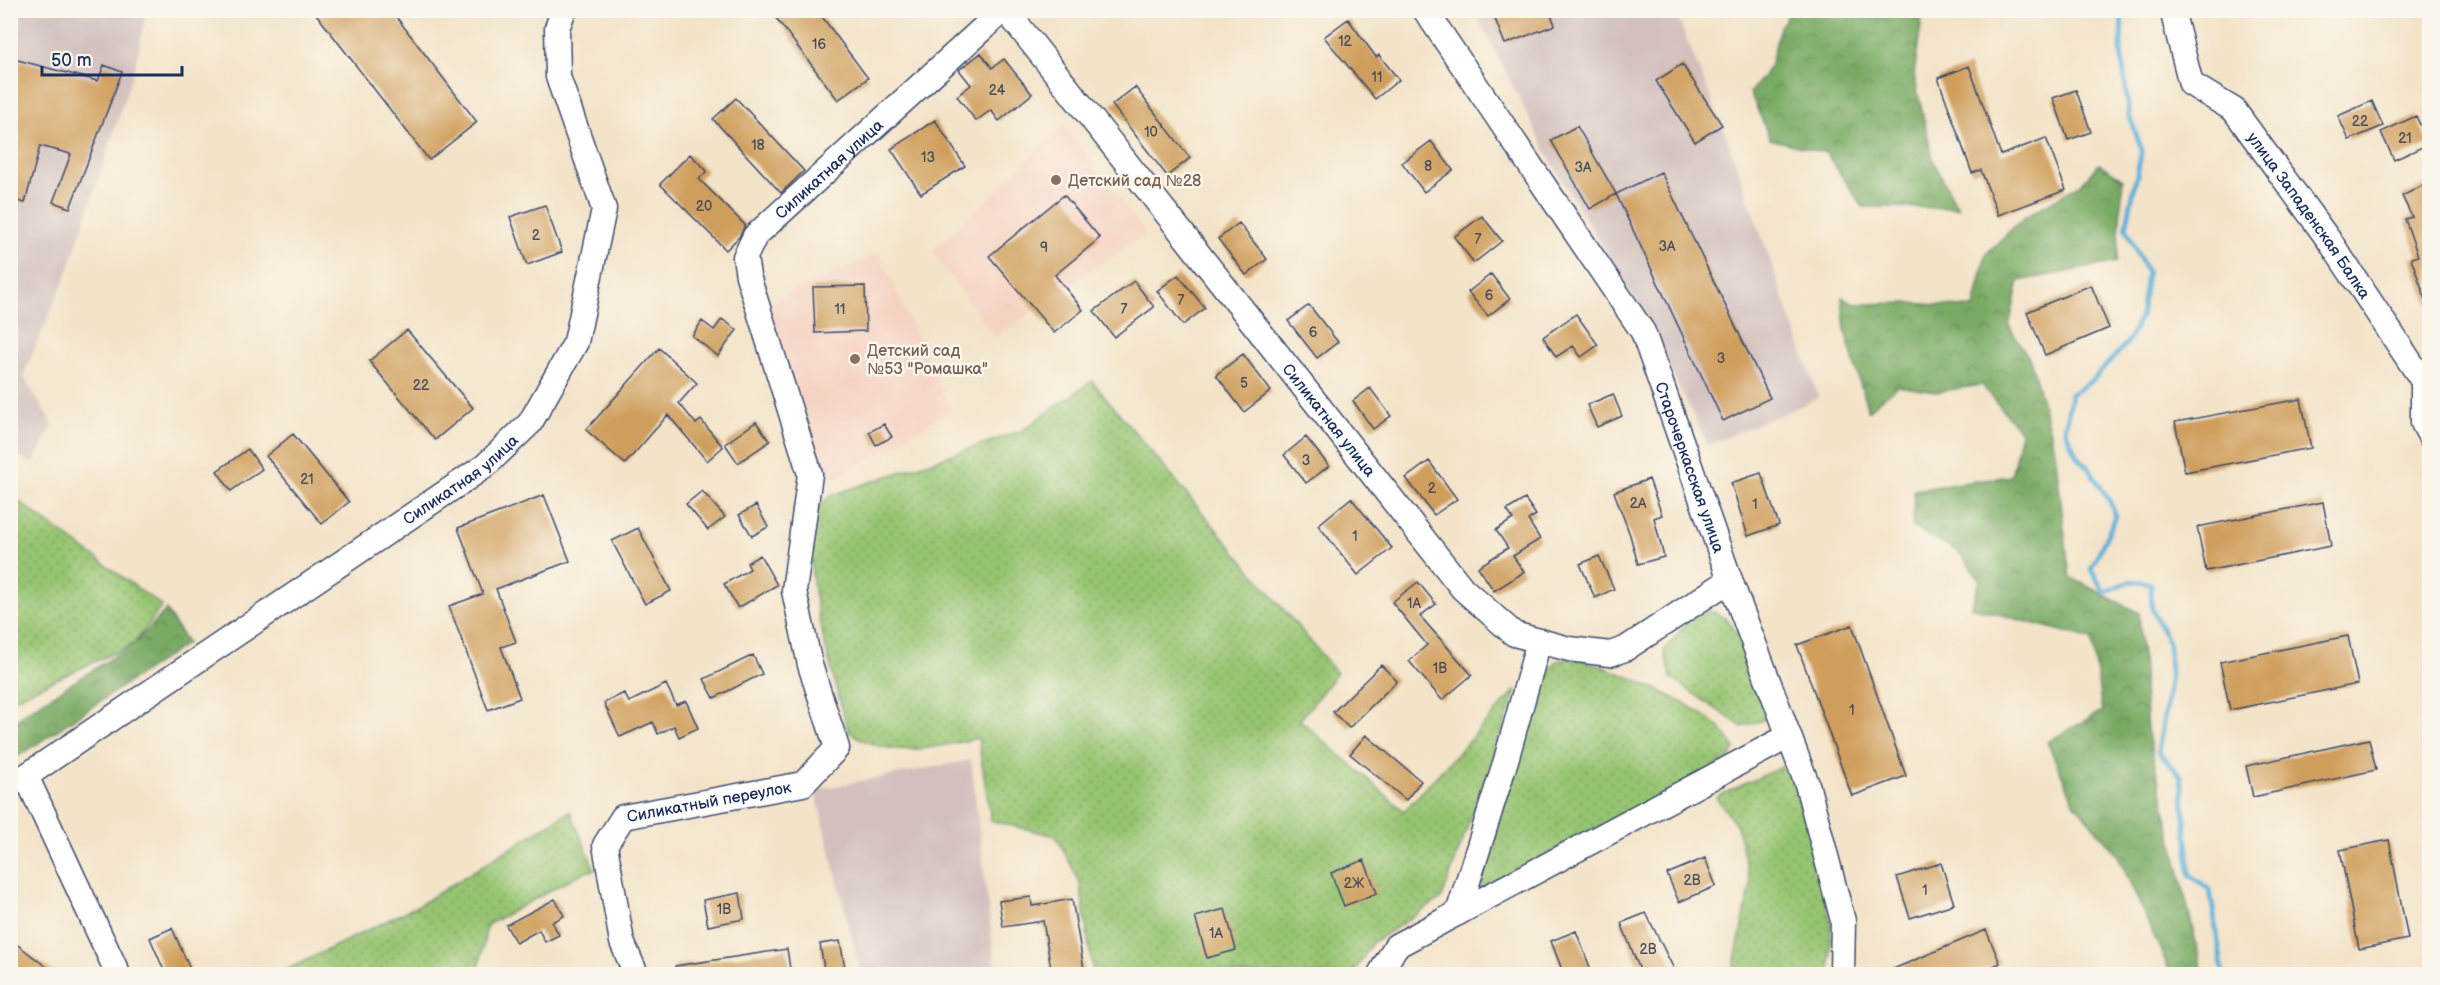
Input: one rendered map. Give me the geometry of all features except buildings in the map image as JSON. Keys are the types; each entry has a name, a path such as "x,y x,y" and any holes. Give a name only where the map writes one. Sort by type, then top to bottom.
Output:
{"street":[{"name":"Силикатная улица","path":"18,780 485,466 530,423 576,342 604,208 558,77 556,28 564,10"},
{"name":"Силикатная улица","path":"837,748 810,665 794,591 810,474 748,276 745,257 755,236 1004,10 1463,589 1514,633 1569,649 1610,654 1625,649 1730,580"},
{"name":"Старочеркасская улица","path":"1425,10 1642,332 1730,580 1807,784 1843,921 1842,975"},
{"name":"улица Западенская Балка","path":"2172,10 2190,84 2234,110 2331,243 2423,381 2423,423 2430,436"},
{"path":"1458,914 1506,760 1539,641"},
{"path":"1380,975 1396,946 1790,736"},
{"name":"Силикатный переулок","path":"636,975 622,942 605,845 623,817 803,784 837,748"},
{"path":"18,780 118,975"}],"shaded area":[{"path":"1498,10 1675,11 1722,125 1819,398 1708,445 1638,305 1550,159 1479,19"},
{"path":"10,11 146,11 135,67 68,271 23,376 53,425 33,464 10,451"},
{"name":"Детский сад №28","path":"1063,126 1146,233 995,337 932,251"},
{"name":"Детский сад №53 \"Ромашка\"","path":"879,252 951,411 827,483 764,306"},
{"path":"971,760 996,974 861,974 815,790"}],"green space":[{"path":"1791,11 1923,11 1914,75 1933,160 1958,208 1863,207 1826,153 1770,139 1750,92 1770,67 1780,27"},
{"path":"2099,164 2123,179 2117,262 2019,281 2009,326 2031,361 2055,451 2070,577 2139,613 2147,730 2203,974 2171,974 2118,856 2075,804 2047,742 2102,711 2092,639 1971,607 1980,580 1959,552 1913,527 1914,490 2011,476 2021,432 1982,385 1935,392 1897,386 1868,411 1845,331 1842,297 1856,304 1912,303 1974,308 1986,254 2023,218 2081,184"},
{"path":"1092,381 1337,673 1300,720 1404,811 1517,689 1442,898 1372,943 1353,974 1093,974 1080,883 1056,836 991,821 978,738 911,750 879,746 848,731 826,651 814,589 811,533 817,508 832,495 1021,431"},
{"path":"10,495 162,606 134,644 11,700"},
{"path":"166,610 187,643 11,761 11,728 23,714 134,644"},
{"path":"1709,611 1722,616 1738,634 1751,663 1769,718 1742,727 1671,678 1664,651 1689,620"},
{"path":"1570,658 1621,674 1699,712 1725,733 1735,749 1728,760 1491,884 1480,885 1542,681 1557,661"},
{"path":"1790,763 1812,839 1831,924 1830,974 1732,974 1751,884 1737,826 1716,797"},
{"path":"570,811 595,870 584,872 487,925 478,974 278,974 421,904"}],"waterway":[{"path":"2122,10 2121,49 2129,115 2142,150 2126,228 2147,273 2141,316 2127,343 2093,380 2071,394 2065,430 2076,454 2109,500 2116,516 2091,569 2104,592 2131,581 2151,584 2152,609 2169,644 2170,682 2158,752 2181,776 2190,875 2210,890 2223,974"}],"place":[{"name":"Детский сад №28","path":"1056,180"},
{"name":"Детский сад №53 \"Ромашка\"","path":"855,359"}]}
